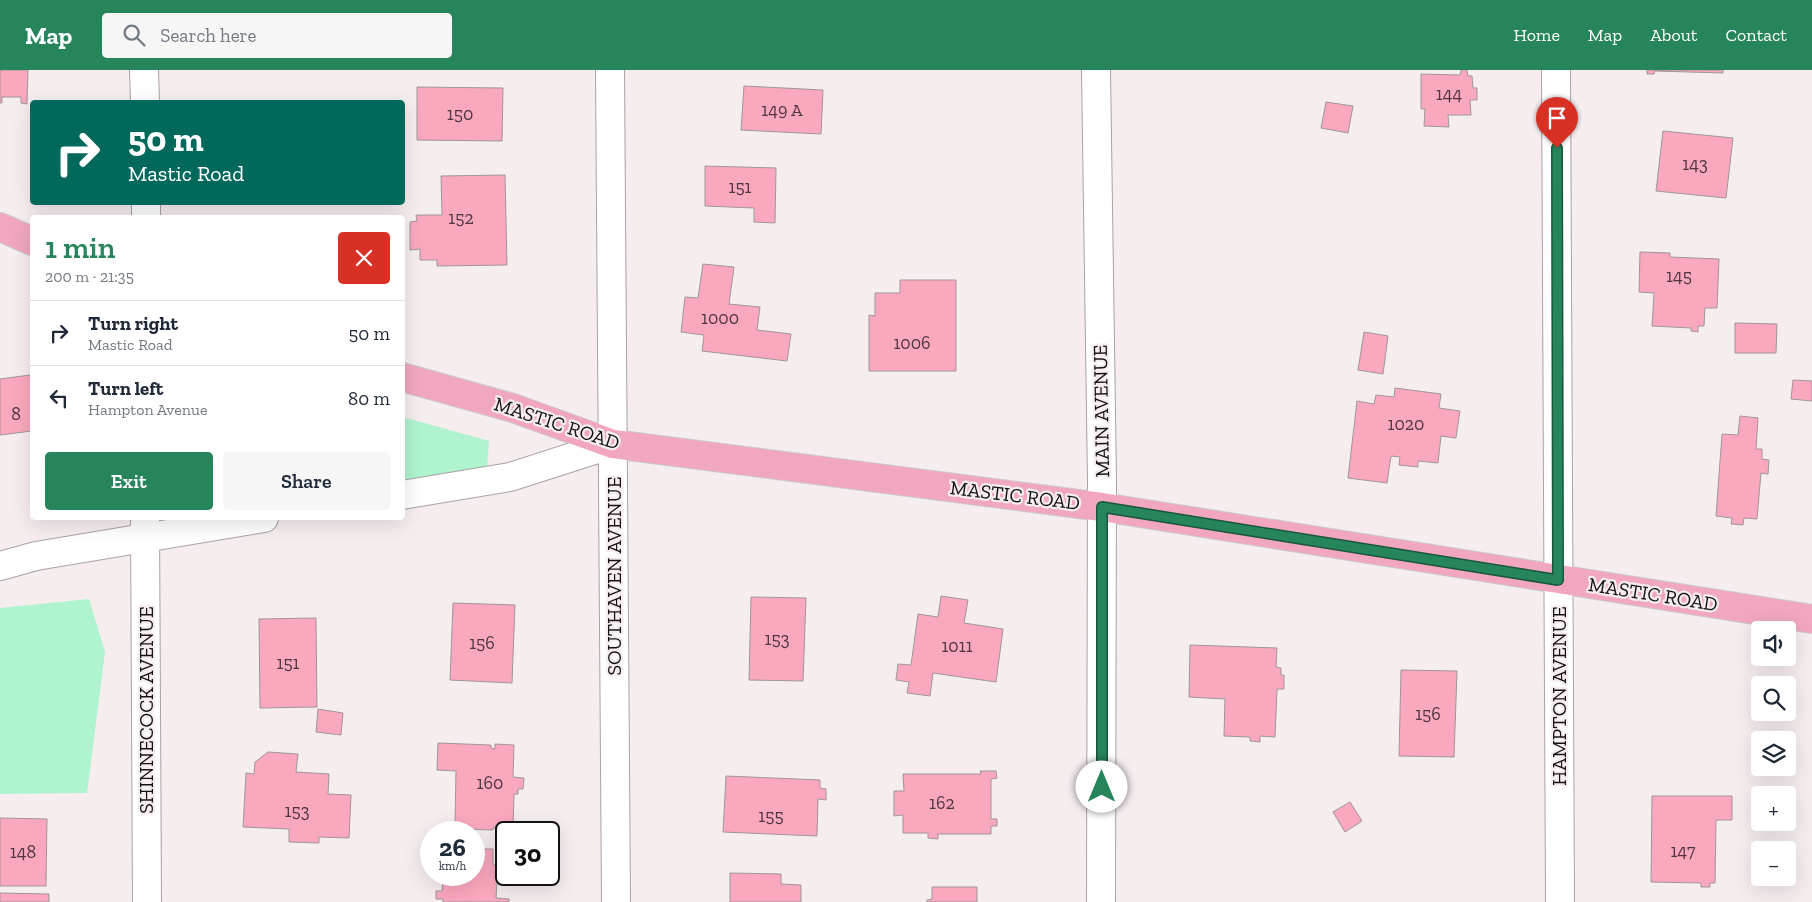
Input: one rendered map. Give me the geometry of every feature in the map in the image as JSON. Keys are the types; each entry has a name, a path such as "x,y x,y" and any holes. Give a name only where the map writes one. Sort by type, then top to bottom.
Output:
{"main road":[{"path":"0,227 30,240"},
{"name":"MASTIC ROAD","path":"405,378 513,408 613,444 1102,507 1812,620"}],"street":[{"path":"144,70 145,100"},
{"name":"SOUTHAVEN AVENUE","path":"610,70 616,902"},
{"name":"MAIN AVENUE","path":"1096,70 1102,507 1101,902"},
{"name":"HAMPTON AVENUE","path":"1556,70 1560,902"},
{"path":"405,494 510,477 613,444"},
{"path":"0,566 145,527 238,520"},
{"name":"SHINNECOCK AVENUE","path":"145,527 147,902"}],"green space":[{"path":"405,418 489,441 487,470 405,483"},
{"path":"89,599 105,652 87,793 0,794 0,608"}],"building":[{"path":"0,70 28,70 27,104 21,103 21,97 2,97 2,103 0,103"},
{"path":"1461,70 1467,70 1468,76 1472,76 1473,88 1477,88 1477,100 1470,100 1471,115 1448,115 1449,127 1424,126 1425,109 1421,109 1421,74 1460,75"},
{"path":"1647,70 1723,70 1723,73 1655,71 1654,74 1647,74"},
{"path":"744,86 823,90 821,134 741,130"},
{"path":"417,87 503,88 502,141 417,140"},
{"path":"1326,102 1353,106 1348,133 1321,128"},
{"path":"1663,131 1733,138 1726,198 1656,191"},
{"path":"705,166 776,168 775,223 754,222 754,208 705,206"},
{"path":"505,175 507,265 437,266 437,260 420,260 420,249 410,250 410,222 417,221 416,215 442,215 441,176"},
{"path":"1640,252 1670,253 1670,257 1719,259 1717,308 1705,308 1704,326 1698,326 1698,332 1691,331 1691,328 1652,326 1654,293 1639,292"},
{"path":"703,264 734,267 729,304 760,307 757,330 791,334 787,361 702,351 704,335 681,332 685,297 698,298"},
{"path":"900,280 956,280 956,371 869,371 869,315 875,316 875,293 900,293"},
{"path":"1735,323 1777,324 1776,353 1735,353"},
{"path":"1364,332 1388,336 1383,374 1358,370"},
{"path":"30,375 30,431 0,435 0,379"},
{"path":"1793,380 1812,381 1812,401 1791,399"},
{"path":"1395,388 1441,394 1439,408 1460,411 1456,438 1441,436 1438,463 1418,461 1418,467 1399,465 1400,457 1391,456 1387,483 1348,478 1357,401 1374,404 1376,395 1394,397"},
{"path":"1740,416 1758,418 1756,449 1762,449 1762,459 1769,460 1768,474 1761,473 1757,519 1744,518 1743,525 1731,524 1732,518 1716,516 1722,434 1738,435"},
{"path":"941,596 968,600 964,623 1003,629 996,682 933,673 930,696 907,693 909,682 896,680 898,664 911,665 918,614 938,617"},
{"path":"751,597 806,598 803,681 749,680"},
{"path":"453,603 515,605 512,683 450,680"},
{"path":"316,618 317,707 260,708 259,619"},
{"path":"1190,645 1277,648 1276,667 1281,668 1281,675 1284,675 1284,689 1277,689 1275,737 1260,736 1260,742 1250,741 1250,737 1224,736 1225,699 1189,697"},
{"path":"1401,670 1457,671 1454,757 1399,756"},
{"path":"318,709 343,713 341,735 316,732"},
{"path":"438,743 491,745 491,748 495,749 495,744 514,745 513,777 524,778 523,789 518,789 518,794 514,794 513,821 495,821 495,828 493,830 485,830 485,821 455,821 456,771 437,770"},
{"path":"268,752 298,754 296,772 329,774 328,794 351,795 349,838 319,837 319,843 289,842 289,829 243,827 246,773 254,774 255,762"},
{"path":"980,771 996,771 997,778 991,779 991,819 997,819 997,826 991,826 991,834 938,834 938,839 928,838 928,833 903,833 903,815 894,816 894,791 904,791 903,774 981,774"},
{"path":"726,776 820,780 820,788 826,789 826,800 818,799 817,836 723,832"},
{"path":"1652,796 1732,796 1732,820 1716,820 1715,883 1710,883 1710,887 1701,887 1701,883 1651,882"},
{"path":"1350,802 1362,821 1345,832 1333,812"},
{"path":"0,818 47,819 46,886 0,886"},
{"path":"485,849 493,849 496,898 509,899 509,902 443,902 443,899 436,899 436,891 442,891 442,886 485,886"},
{"path":"730,873 781,874 781,884 801,885 801,902 730,902"},
{"path":"932,887 977,887 977,902 927,902 927,900 932,899"},
{"path":"0,893 49,894 49,902 0,902"}],"route":[{"path":"1102,787 1102,507 1558,580 1557,148"}]}
